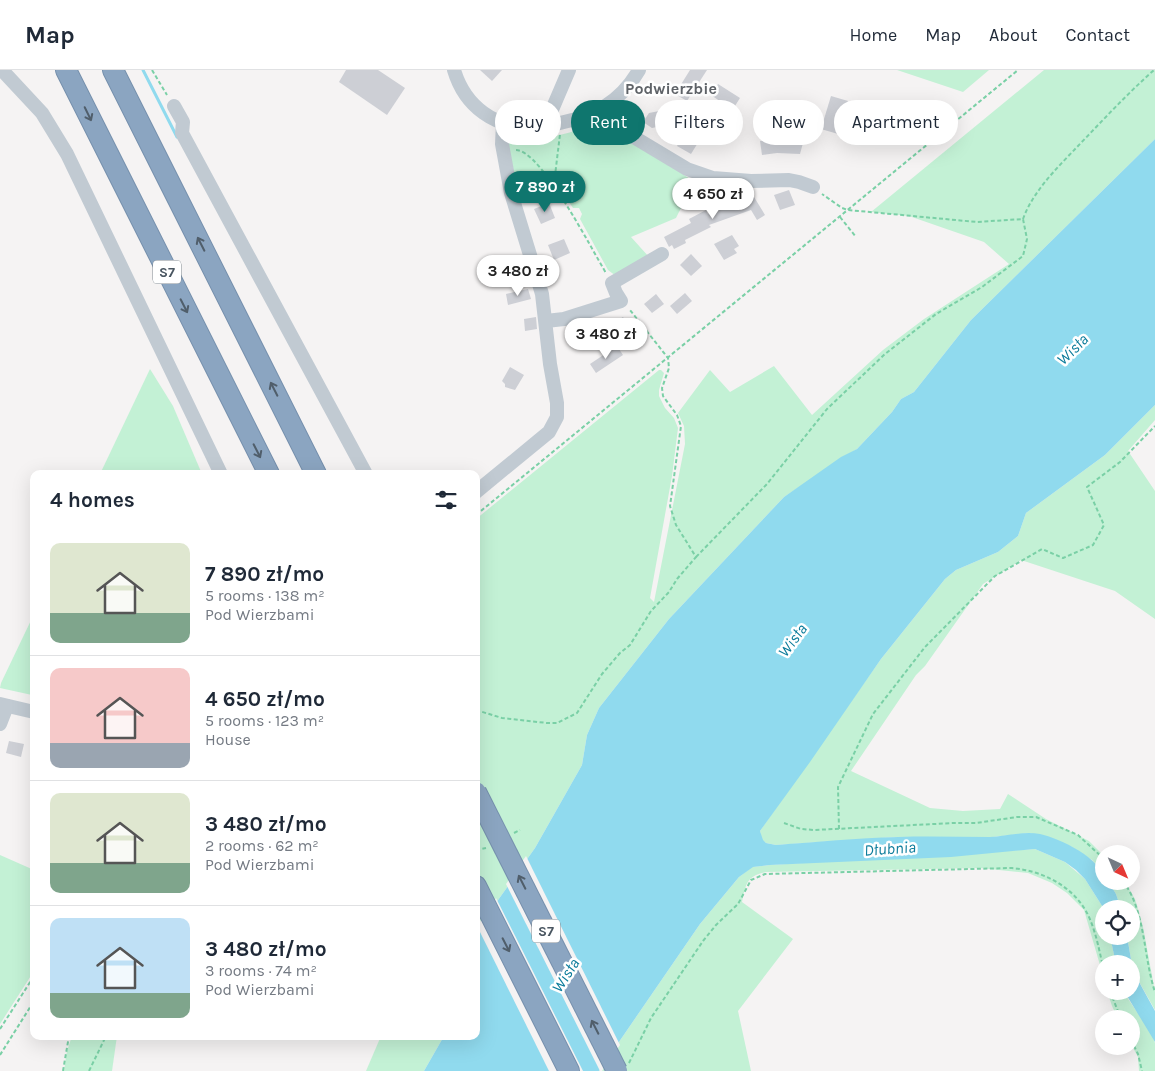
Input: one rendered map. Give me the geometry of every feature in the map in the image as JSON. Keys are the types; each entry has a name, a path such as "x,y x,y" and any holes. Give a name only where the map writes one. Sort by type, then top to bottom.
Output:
{"highway":[{"name":"S7","path":"66,70 267,470"},
{"path":"113,70 314,469"},
{"name":"S7","path":"480,800 617,1071"},
{"path":"480,894 569,1071"}],"street":[{"path":"2,70 42,113 67,154 219,470"},
{"path":"454,70 462,91 470,101 485,115 495,120"},
{"path":"557,100 569,70"},
{"path":"613,100 623,92 639,70"},
{"path":"174,106 183,122 182,133 364,470"},
{"path":"645,144 687,169 713,178 751,181 789,180 813,187"},
{"path":"480,489 549,432 555,422 557,404 550,364 542,294 511,193 503,145"},
{"path":"546,321 564,319 621,301 612,283 662,254"},
{"path":"0,724 3,705 30,711"}],"path":[{"path":"152,70 174,106"},
{"path":"480,512 1018,70"},
{"path":"480,711 502,718 547,723 557,722 577,713 602,674 620,653 630,645 651,611 669,592 677,579 767,484 827,409 885,354 936,314 982,287 1023,256 1027,239 1023,219 1028,205 1056,169 1130,92 1154,70"},
{"path":"554,184 558,145"},
{"path":"503,152 519,150 525,153 554,184 612,283"},
{"path":"813,187 842,208 848,210 977,222 1023,219"},
{"path":"840,217 856,237"},
{"path":"621,301 643,324 668,358 663,396 677,415 681,426 670,506 676,525 696,557"},
{"path":"839,829 838,787 873,714 925,648 995,576 1042,549 1064,558 1093,545 1104,526 1087,487 1120,462 1155,426"},
{"path":"784,823 801,829 814,830 976,823 1030,816 1046,820 1078,835 1095,851"},
{"path":"635,1052 651,1018 703,941 716,925 738,904 751,880 765,874 1012,868 1031,871 1064,887 1081,903 1091,920 1100,955"},
{"path":"1128,890 1138,914 1149,972 1155,992"},
{"path":"0,1029 30,982"},
{"path":"0,1055 30,1006"},
{"path":"63,1071 68,1040"},
{"path":"89,1071 104,1040"},
{"path":"1138,1055 1142,1071"}],"green space":[{"path":"897,70 989,70 963,92"},
{"path":"1044,70 1155,70 1155,139 971,320 914,392 901,399 892,412 857,449 784,497 669,619 599,708 587,735 582,765 535,848 480,925 480,516 661,370 664,373 659,396 665,408 674,418 678,428 672,476 650,598 654,602 685,444 684,426 678,413 710,370 730,392 774,366 812,415 883,350 924,319 1009,264 984,242 909,216 871,212 953,145 958,145 958,141"},
{"path":"570,133 571,145 640,145 690,179 698,192 686,198 676,218 631,237 649,257 616,276 608,270 580,219 582,214 579,208 573,208 557,184 518,198 509,145 561,145 561,134"},
{"path":"150,369 173,406 200,470 102,470"},
{"path":"1155,405 1155,420 1128,451 1155,491 1155,619 1115,591 1021,560 983,584 925,666 916,675 851,771 930,808 963,811 1000,809 1008,794 1046,819 1089,841 1095,847 1095,864 1072,847 1054,839 1029,833 993,837 896,837 776,845 762,840 760,831 762,828 881,659 945,579 956,570 998,552 1018,536 1026,513 1105,455"},
{"path":"30,622 30,695 0,688"},
{"path":"1035,849 1065,862 1085,879 1098,900 1095,900 1095,945 1112,945 1114,955 1097,955 1084,910 1067,893 1052,883 1028,873 980,868 766,872 754,876 748,882 742,902 793,939 738,1011 751,1071 599,1071 700,924 739,877 752,867"},
{"path":"0,855 30,868 30,977 0,1024"},
{"path":"1114,890 1130,890 1135,900 1118,900"},
{"path":"1140,916 1155,992 1155,1010 1140,983 1140,955 1130,955 1129,945 1140,945"},
{"path":"1110,1000 1129,1000 1135,1010 1114,1010"},
{"path":"1140,1017 1150,1031 1155,1043 1155,1071 1139,1071 1137,1055 1140,1055"},
{"path":"71,1040 116,1040 112,1071 64,1071"},
{"path":"379,1040 442,1040 424,1071 366,1071"}],"water":[{"path":"1155,139 1155,405 1105,455 1026,513 1018,536 998,552 956,570 945,579 881,659 760,831 766,843 776,845 883,838 990,837 1021,833 1040,834 1069,845 1089,858 1095,863 1095,890 1114,890 1118,900 1098,900 1085,879 1076,870 1065,862 1035,849 951,857 753,867 739,877 700,924 599,1071 424,1071 442,1040 480,1040 480,925 535,848 582,765 587,735 599,708 669,619 784,497 841,457 857,449 892,412 901,399 914,392 971,320"},
{"path":"1112,945 1129,945 1130,955 1114,955"},
{"path":"1140,984 1155,1011 1155,1042 1140,1017 1140,1010 1136,1010 1129,1000 1140,1000"}],"pier":[{"path":"526,856 620,1045 602,1071 600,1071 506,884"},
{"path":"496,898 583,1071 549,1071 480,932 480,922"}],"building":[{"path":"346,70 378,70 405,88 387,115 339,82"},
{"path":"480,70 502,70 492,81"},
{"path":"690,70 707,70 688,100 675,94"},
{"path":"718,84 740,98 739,100 718,100 711,95"},
{"path":"831,96 845,100 834,100 834,133 824,130 824,119"},
{"path":"655,112 655,127 652,128 645,123 645,119 649,113"},
{"path":"678,145 697,145 691,154"},
{"path":"761,145 802,145 800,154 777,153 762,155"},
{"path":"789,190 795,205 780,210 774,195"},
{"path":"751,192 765,215 757,220 751,210 709,225 711,227 685,240 686,243 674,249 672,245 669,247 664,237 691,223 689,219 706,210 708,214 745,200 743,197"},
{"path":"549,203 555,218 541,224 534,209"},
{"path":"732,235 739,246 734,249 737,253 724,260 714,244"},
{"path":"564,239 570,253 554,260 548,245"},
{"path":"691,254 702,266 691,276 680,265"},
{"path":"528,289 531,299 508,305 506,294"},
{"path":"685,293 692,301 677,314 670,306"},
{"path":"656,294 664,304 652,313 644,304"},
{"path":"536,317 537,329 525,331 524,319"},
{"path":"623,317 634,334 619,343 609,326"},
{"path":"617,346 623,355 596,373 590,364"},
{"path":"510,367 524,375 515,390 505,387 502,381"},
{"path":"9,741 24,744 21,757 6,753"}],"waterway":[{"path":"143,70 177,137"}],"district":[{"name":"Podwierzbie","path":"671,88"}],"water label":[{"name":"Wisła","path":"1072,349"},
{"name":"Wisła","path":"792,640"},
{"name":"Dłubnia","path":"890,848"},
{"name":"Wisła","path":"565,975"}]}
